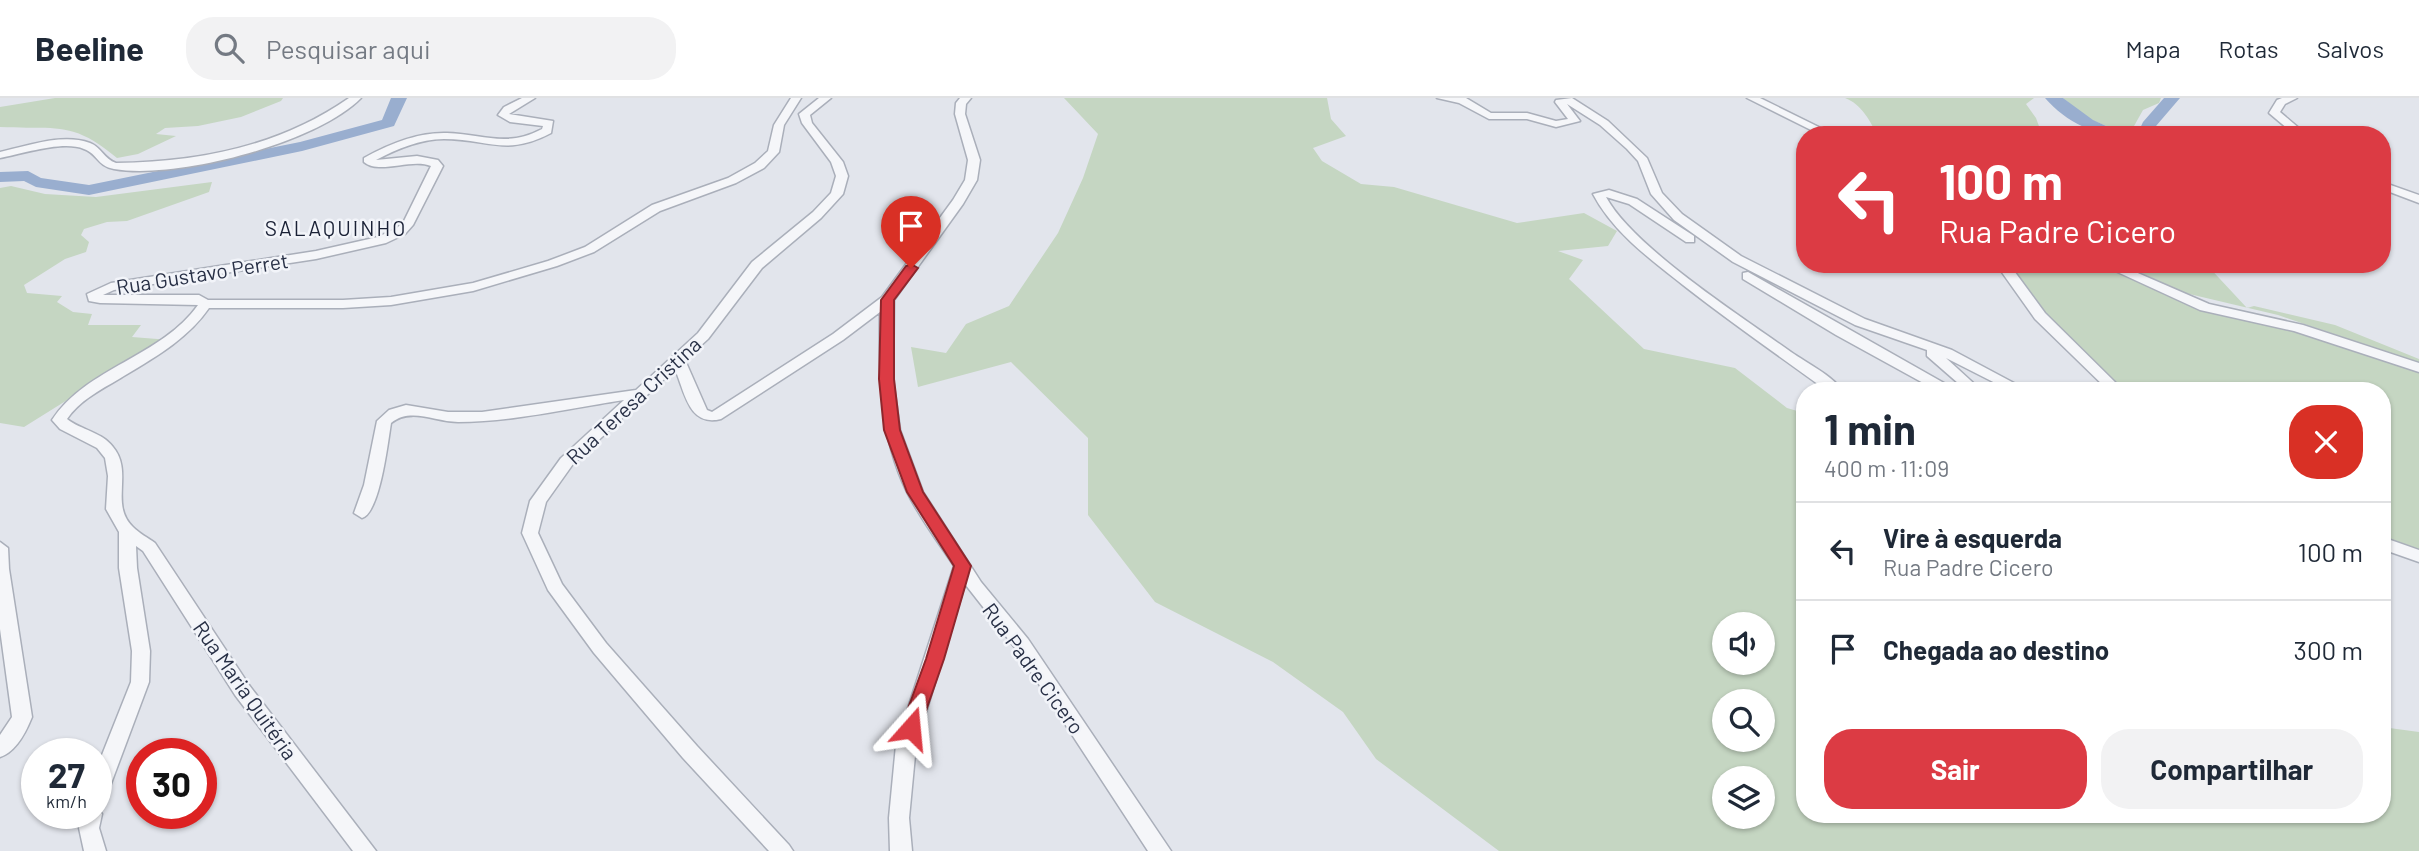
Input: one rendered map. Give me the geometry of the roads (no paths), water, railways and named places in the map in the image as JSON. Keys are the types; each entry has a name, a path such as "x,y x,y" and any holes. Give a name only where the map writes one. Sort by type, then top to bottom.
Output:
{"street":[{"path":"0,155 71,143 87,145 97,152 105,163 116,166 214,156 250,150 287,138 328,118 356,98"},
{"name":"Rua Gustavo Perret","path":"112,755 140,682 141,651 128,568 127,531 115,518 112,505 115,462 106,446 59,419 74,402 192,323 205,304 198,299 108,300 93,296 98,290 111,287 328,253 391,237 409,222 436,173 437,166 435,162 423,159 373,164 368,160 439,136 503,146 532,139 547,131 549,123 510,119 503,115 530,98"},
{"path":"205,304 242,301 394,301 449,294 549,265 603,244 658,208 754,168 772,154 777,143 778,127 796,98"},
{"name":"Rua Teresa Cristina","path":"782,851 690,752 600,648 554,586 530,533 538,500 548,484 586,442 703,336 757,265 837,194 842,176 838,162 803,114 826,98"},
{"path":"678,359 701,412 707,417 716,416 838,337 887,300 971,180 974,160 960,114 961,103 966,98"},
{"path":"1442,98 1462,100 1489,116 1527,116 1556,124 1575,121 1556,98"},
{"path":"1565,98 1604,123 1631,147 1643,160 1657,194 1678,217 1737,259"},
{"path":"1752,98 1811,126"},
{"path":"2291,126 2274,113 2281,102 2292,98"},
{"path":"2391,189 2419,200"},
{"path":"1824,382 1646,249 1612,217 1599,194 1610,192 1626,197 1691,240 1737,259 1860,322 1947,353 2004,382"},
{"path":"1717,252 1732,267 1932,382"},
{"path":"2008,273 2040,316 2108,382"},
{"path":"2127,273 2205,307 2298,328 2419,368"},
{"name":"Rua Padre Cicero","path":"887,300 886,379 892,430 911,485 975,586 1022,644 1160,851"},
{"path":"1919,342 1966,382"},
{"path":"362,513 372,485 384,421 394,413 406,409 448,417 482,417 643,393"},
{"name":"Rua Maria Quitéria","path":"127,531 149,547 242,690 365,851"},
{"path":"2391,546 2419,556"},
{"path":"0,548 2,582 22,717 18,728 0,749"},
{"path":"901,851 899,818 906,745 962,566"},
{"path":"89,829 94,851"}],"waterway":[{"path":"0,177 28,176 36,182 89,190 302,146 388,123 399,98"},
{"path":"2053,98 2095,126"},
{"path":"2149,126 2172,98"}],"district":[{"name":"SALAQUINHO","path":"336,227"}]}
